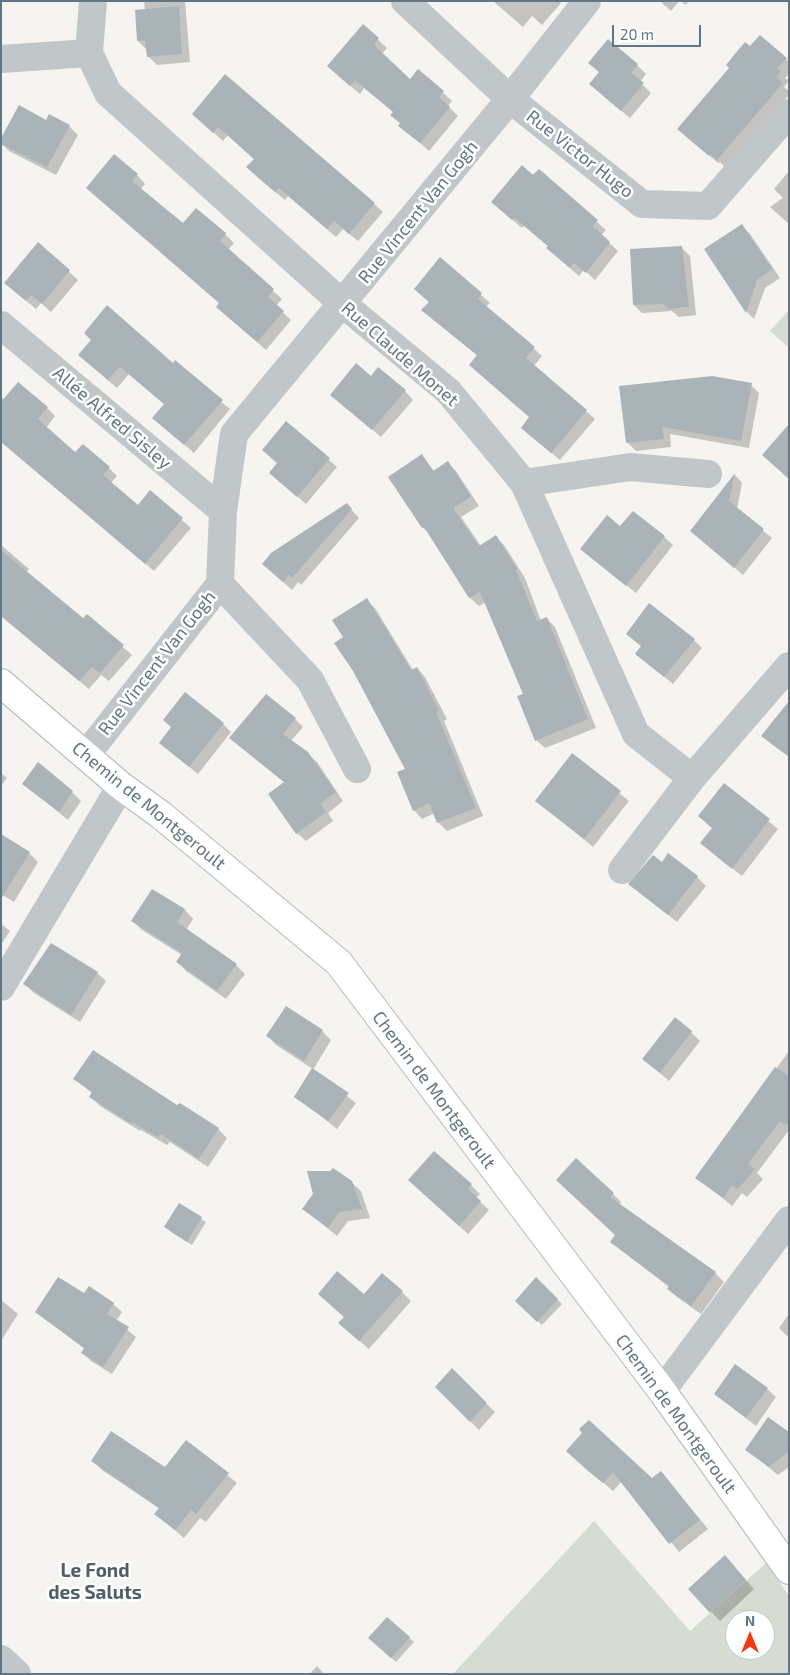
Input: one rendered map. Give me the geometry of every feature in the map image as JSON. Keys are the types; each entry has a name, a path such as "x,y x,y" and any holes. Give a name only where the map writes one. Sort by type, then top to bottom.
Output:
{"street":[{"path":"1,59 89,53 93,1"},
{"path":"405,1 510,99"},
{"name":"Rue Vincent Van Gogh","path":"86,755 220,584 223,511 234,434 343,304 587,1"},
{"name":"Rue Claude Monet","path":"89,53 108,93 343,304 448,391 524,483 636,734 692,778"},
{"name":"Rue Victor Hugo","path":"510,99 642,204 708,206 789,113"},
{"name":"Allée Alfred Sisley","path":"1,325 223,511"},
{"path":"524,483 630,467 708,474"},
{"path":"220,584 310,680 357,769"},
{"path":"622,870 692,778 789,666"},
{"name":"Chemin de Montgeroult","path":"1,682 121,786 161,815 339,964 662,1391 789,1570"},
{"path":"1,987 121,786"},
{"path":"662,1391 789,1220"},
{"path":"1,1660 17,1674"}],"shaded area":[{"path":"789,310 789,348 770,331"},
{"path":"594,1521 690,1631 766,1563 789,1596 789,1674 453,1674"}],"building":[{"path":"179,6 182,54 147,57 145,41 137,41 135,10"},
{"path":"363,24 379,38 374,45 410,79 418,69 444,91 439,97 450,107 420,143 398,126 400,123 390,115 393,112 355,80 350,86 327,66"},
{"path":"760,35 787,58 777,68 781,71 776,77 783,83 717,160 710,154 709,156 677,129 729,68 726,65 745,42 750,46"},
{"path":"608,39 638,64 631,73 644,83 621,111 589,84 599,72 588,63"},
{"path":"225,74 375,203 349,234 334,221 327,229 279,188 275,192 246,167 254,159 218,127 213,133 192,114"},
{"path":"19,105 46,120 49,114 70,125 47,167 1,144 1,138"},
{"path":"114,154 138,174 132,181 183,223 196,208 226,233 220,241 274,289 268,297 284,311 257,342 216,307 219,303 86,188"},
{"path":"522,165 533,175 539,169 598,220 593,226 610,242 586,273 574,263 570,268 515,218 512,220 491,202"},
{"path":"742,224 772,269 757,280 746,313 704,249"},
{"path":"38,242 70,270 42,304 31,295 26,301 4,283"},
{"path":"682,246 689,307 669,309 663,304 633,305 630,249"},
{"path":"440,257 482,293 478,299 535,347 526,358 587,410 551,453 521,428 529,417 469,365 477,355 421,310 429,302 414,289"},
{"path":"107,305 173,363 175,360 223,400 184,445 152,418 164,404 120,367 108,380 78,355 91,340 84,333"},
{"path":"356,363 371,376 378,367 406,390 372,430 330,395"},
{"path":"712,376 752,383 741,441 662,427 664,439 626,443 619,386"},
{"path":"18,382 48,407 38,419 75,452 83,444 110,467 103,475 138,505 150,490 183,518 145,564 1,442 1,402"},
{"path":"286,421 330,458 297,497 269,473 277,463 262,450"},
{"path":"789,424 789,479 762,455"},
{"path":"422,454 433,471 448,461 471,497 453,508 479,546 496,535 517,569 537,621 547,617 588,719 535,741 517,696 523,694 480,592 469,598 424,527 422,528 388,477"},
{"path":"735,473 729,501 764,529 734,568 690,531"},
{"path":"347,503 352,509 292,578 289,575 283,582 262,564 271,553"},
{"path":"633,511 665,536 626,586 580,549 607,515 620,526"},
{"path":"1,550 83,618 87,614 124,645 100,673 92,667 79,681 1,616"},
{"path":"367,598 411,670 417,667 439,711 436,712 476,808 437,823 429,803 413,811 397,772 405,769 353,671 334,643 343,637 332,620"},
{"path":"649,603 695,639 664,677 635,654 641,646 626,634"},
{"path":"185,692 224,723 189,767 159,743 171,727 163,720"},
{"path":"266,694 296,718 283,734 308,752 336,792 320,804 326,812 296,834 268,794 284,782 229,738"},
{"path":"789,701 789,757 761,736"},
{"path":"572,753 621,791 584,839 535,801"},
{"path":"38,762 73,791 59,812 22,784"},
{"path":"724,783 770,819 732,869 700,843 712,828 698,816"},
{"path":"1,834 30,852 1,899"},
{"path":"668,853 698,876 668,915 628,884 653,855 662,862"},
{"path":"152,889 185,909 177,922 237,964 217,991 176,962 182,953 131,921"},
{"path":"51,943 98,972 71,1015 23,984"},
{"path":"286,1006 323,1030 304,1061 266,1036"},
{"path":"675,1017 692,1031 660,1073 642,1059"},
{"path":"93,1050 177,1105 180,1103 219,1128 199,1159 161,1134 158,1137 130,1123 89,1097 92,1092 73,1079"},
{"path":"775,1067 789,1076 789,1126 780,1121 748,1164 755,1169 738,1189 732,1185 723,1198 695,1178"},
{"path":"312,1068 349,1093 328,1121 294,1097"},
{"path":"434,1151 472,1184 468,1189 481,1201 459,1226 408,1180"},
{"path":"576,1158 614,1193 610,1197 716,1272 691,1306 667,1289 669,1286 610,1242 615,1235 556,1180"},
{"path":"333,1168 352,1181 362,1209 339,1212 328,1228 302,1209 313,1194 307,1171 330,1171"},
{"path":"179,1203 202,1217 187,1242 164,1227"},
{"path":"337,1271 364,1294 382,1273 403,1291 359,1341 338,1323 344,1317 318,1294"},
{"path":"58,1277 84,1293 89,1286 114,1303 107,1314 129,1327 103,1367 81,1353 84,1348 35,1312"},
{"path":"536,1277 558,1299 537,1322 515,1301"},
{"path":"735,1364 768,1388 746,1418 714,1394"},
{"path":"452,1368 487,1403 470,1422 435,1387"},
{"path":"768,1417 789,1432 789,1451 769,1467 745,1450"},
{"path":"589,1420 652,1478 661,1471 700,1520 669,1544 613,1472 603,1483 566,1451 582,1433 579,1429"},
{"path":"111,1431 165,1467 186,1440 229,1473 196,1514 191,1510 175,1530 154,1514 159,1508 91,1461"},
{"path":"725,1555 746,1580 710,1613 688,1589"},
{"path":"387,1617 410,1637 391,1658 368,1638"}],"district":[{"name":"Le Fond des Saluts","path":"95,1582"}]}
